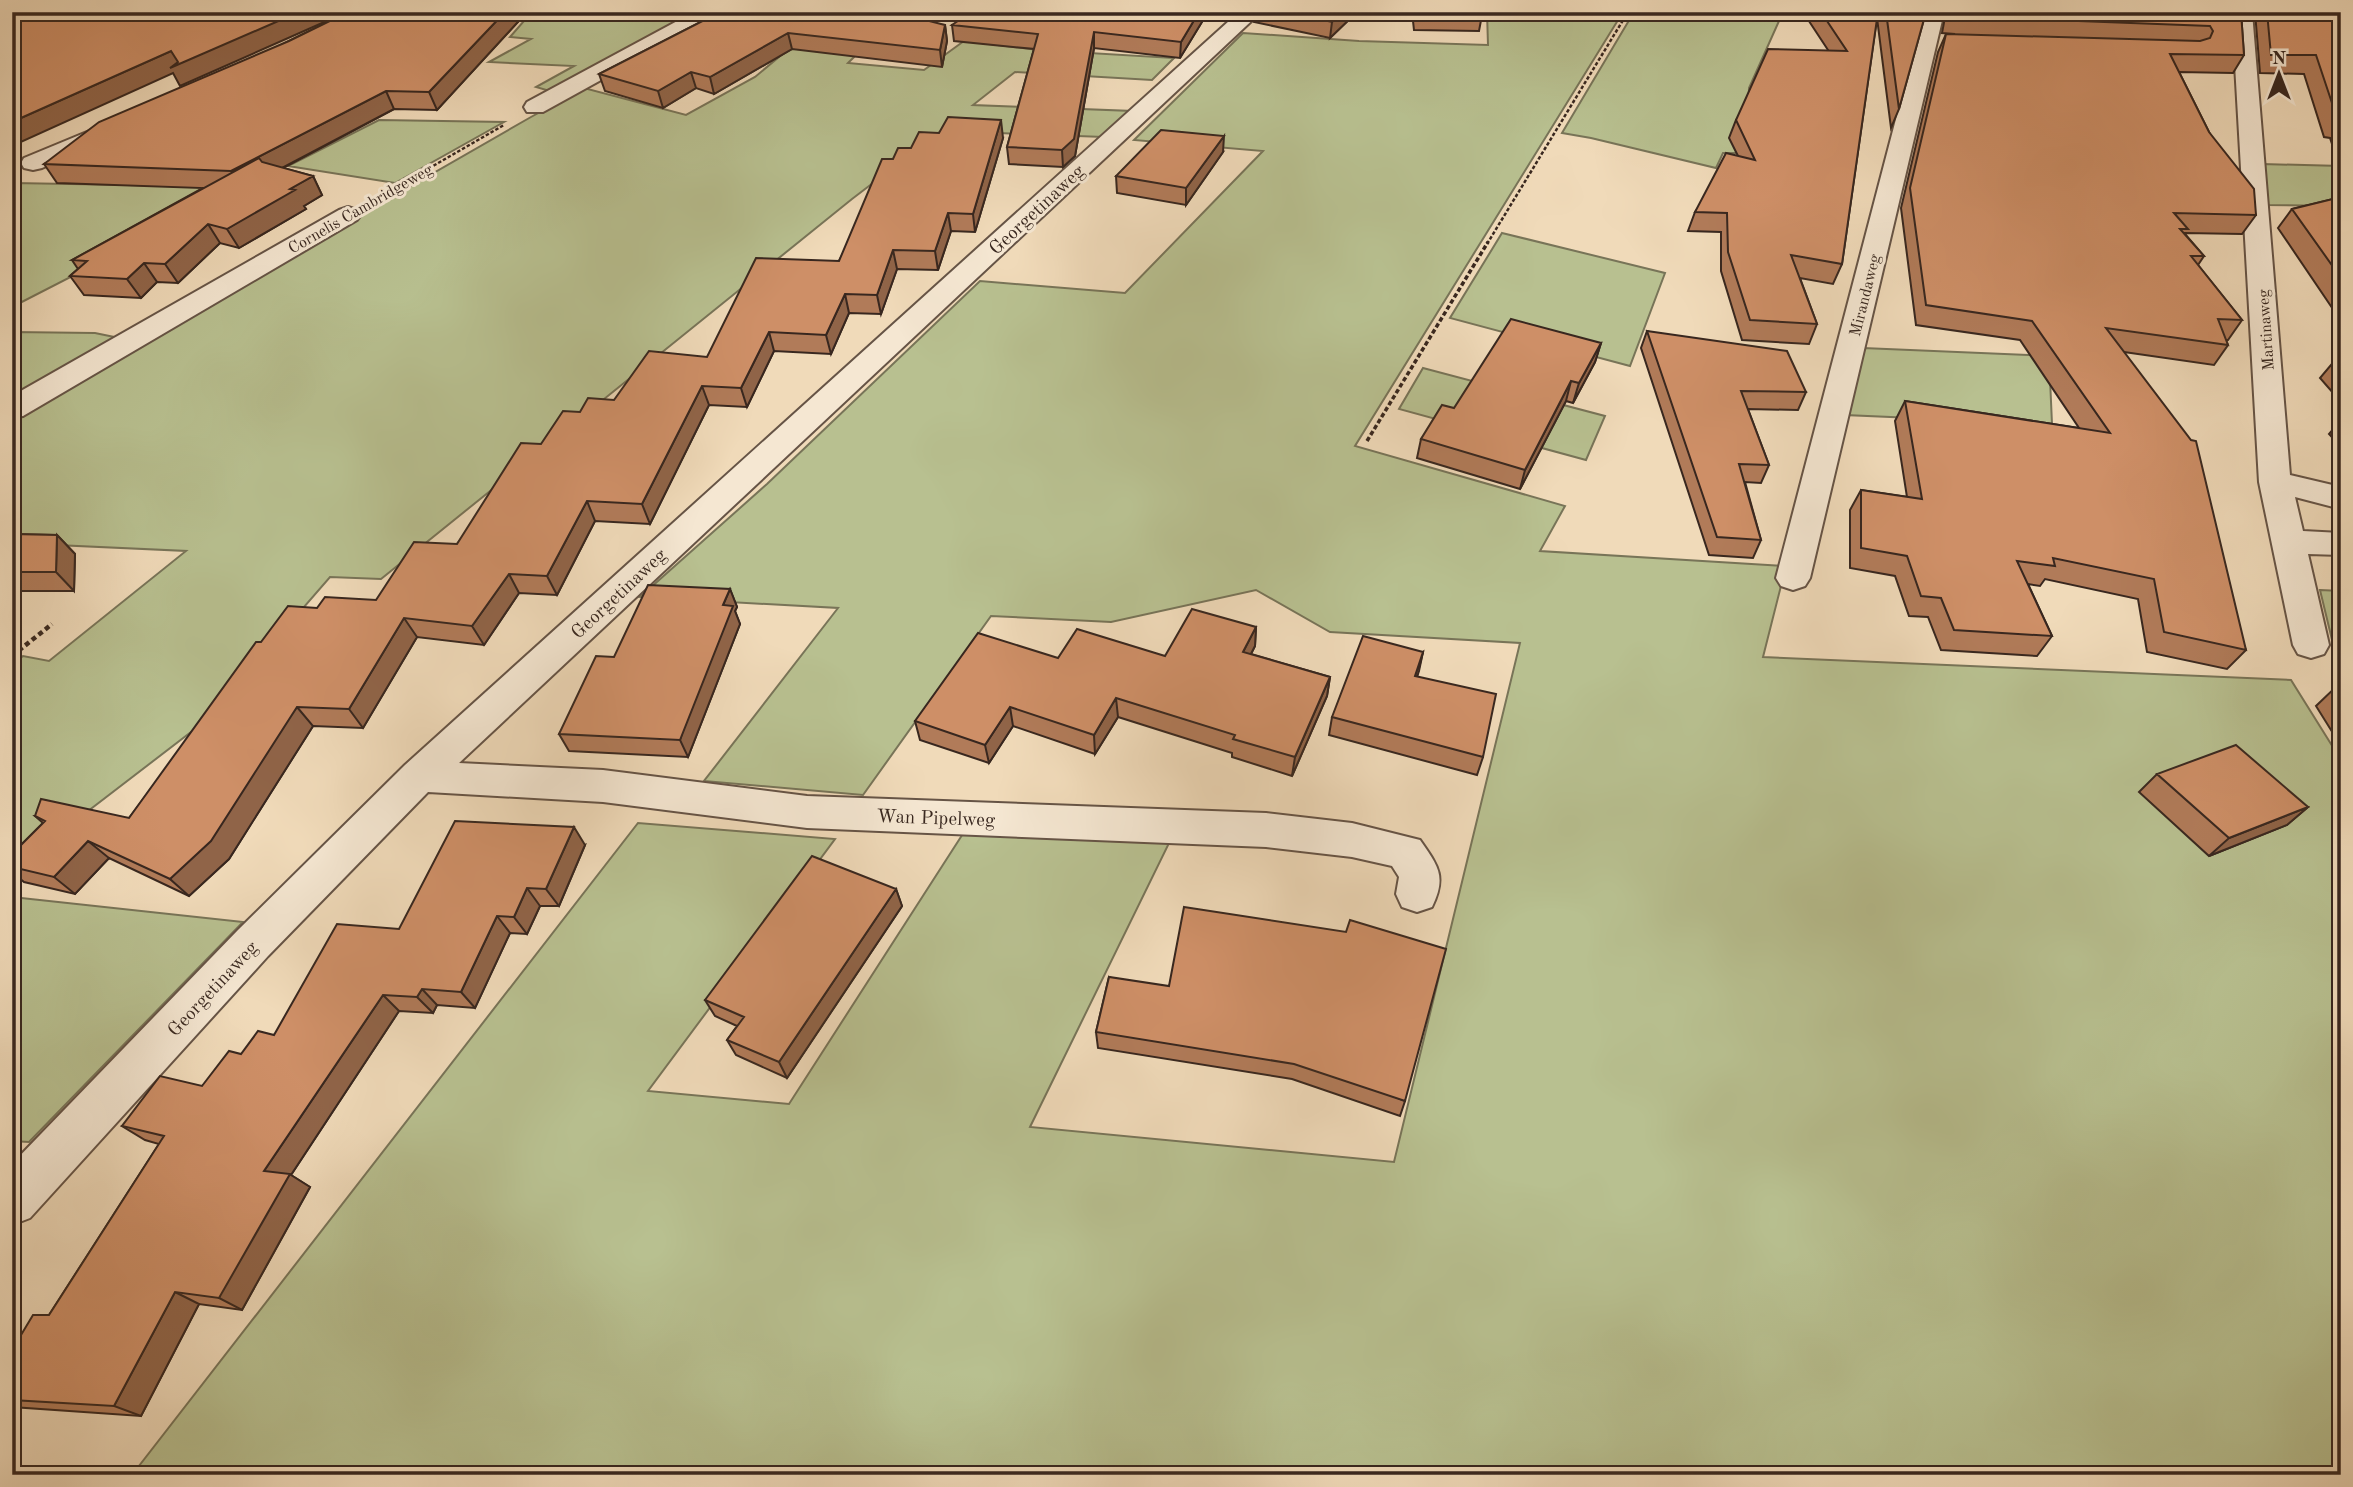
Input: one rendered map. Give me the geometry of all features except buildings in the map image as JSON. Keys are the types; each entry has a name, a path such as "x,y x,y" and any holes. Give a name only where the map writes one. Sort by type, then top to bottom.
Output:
{"street":[{"path":"535,107 710,12"},
{"name":"Georgetinaweg","path":"12,1200 253,943 419,776 1251,12"},
{"name":"Mirandaweg","path":"1793,578 1937,42 1934,12"},
{"name":"Martinaweg","path":"2242,12 2276,482 2311,645"},
{"path":"33,163 135,118"},
{"name":"Cornelis Cambridgeweg","path":"12,409 348,215"},
{"path":"2276,482 2341,498"},
{"path":"2289,541 2341,544"},
{"name":"Wan Pipelweg","path":"419,776 603,786 807,812 1266,830 1352,840 1405,852 1420,874 1417,894"}],"path":[{"path":"1367,441 1628,12"},
{"name":"Cornelis Cambridgeweg","path":"348,215 535,107"},
{"path":"12,656 52,624"}],"green space":[{"path":"487,12 701,12 553,92 536,87 574,66 489,62 531,39 510,37 524,21 470,20"},
{"path":"833,12 898,14 848,63 924,70 964,41 1039,50 1174,58 1152,80 1015,72 973,105 1132,111 1104,137 941,131 852,199 381,579 330,577 204,722 79,818 12,890 12,665 23,656 49,661 186,551 12,543 12,415 584,88 686,115 755,77"},
{"path":"1487,12 1623,12 1355,446 1565,506 1540,551 1786,566 1763,657 2291,680 2341,760 2341,1475 132,1475 638,823 835,839 648,1091 789,1104 966,829 1172,837 1030,1127 1394,1162 1520,643 1330,632 1256,590 1111,622 991,616 863,795 704,781 838,608 640,597 767,484 980,281 1125,293 1263,151 1134,140 1243,33 1359,41 1488,45"},
{"path":"1634,12 1783,12 1749,88 1747,153 1723,153 1716,168 1562,133"},
{"path":"379,120 504,122 395,183 288,166"},
{"path":"2262,164 2341,166 2341,206 2266,205"},
{"path":"12,183 246,187 12,307"},
{"path":"1502,233 1665,273 1630,366 1450,318"},
{"path":"12,332 95,333 124,339 12,402"},
{"path":"1863,348 2049,356 2052,424 1845,415"},
{"path":"1423,368 1605,416 1586,460 1399,409"},
{"path":"2320,590 2341,591 2341,677"},
{"path":"12,897 243,922 29,1142 12,1141"}]}
